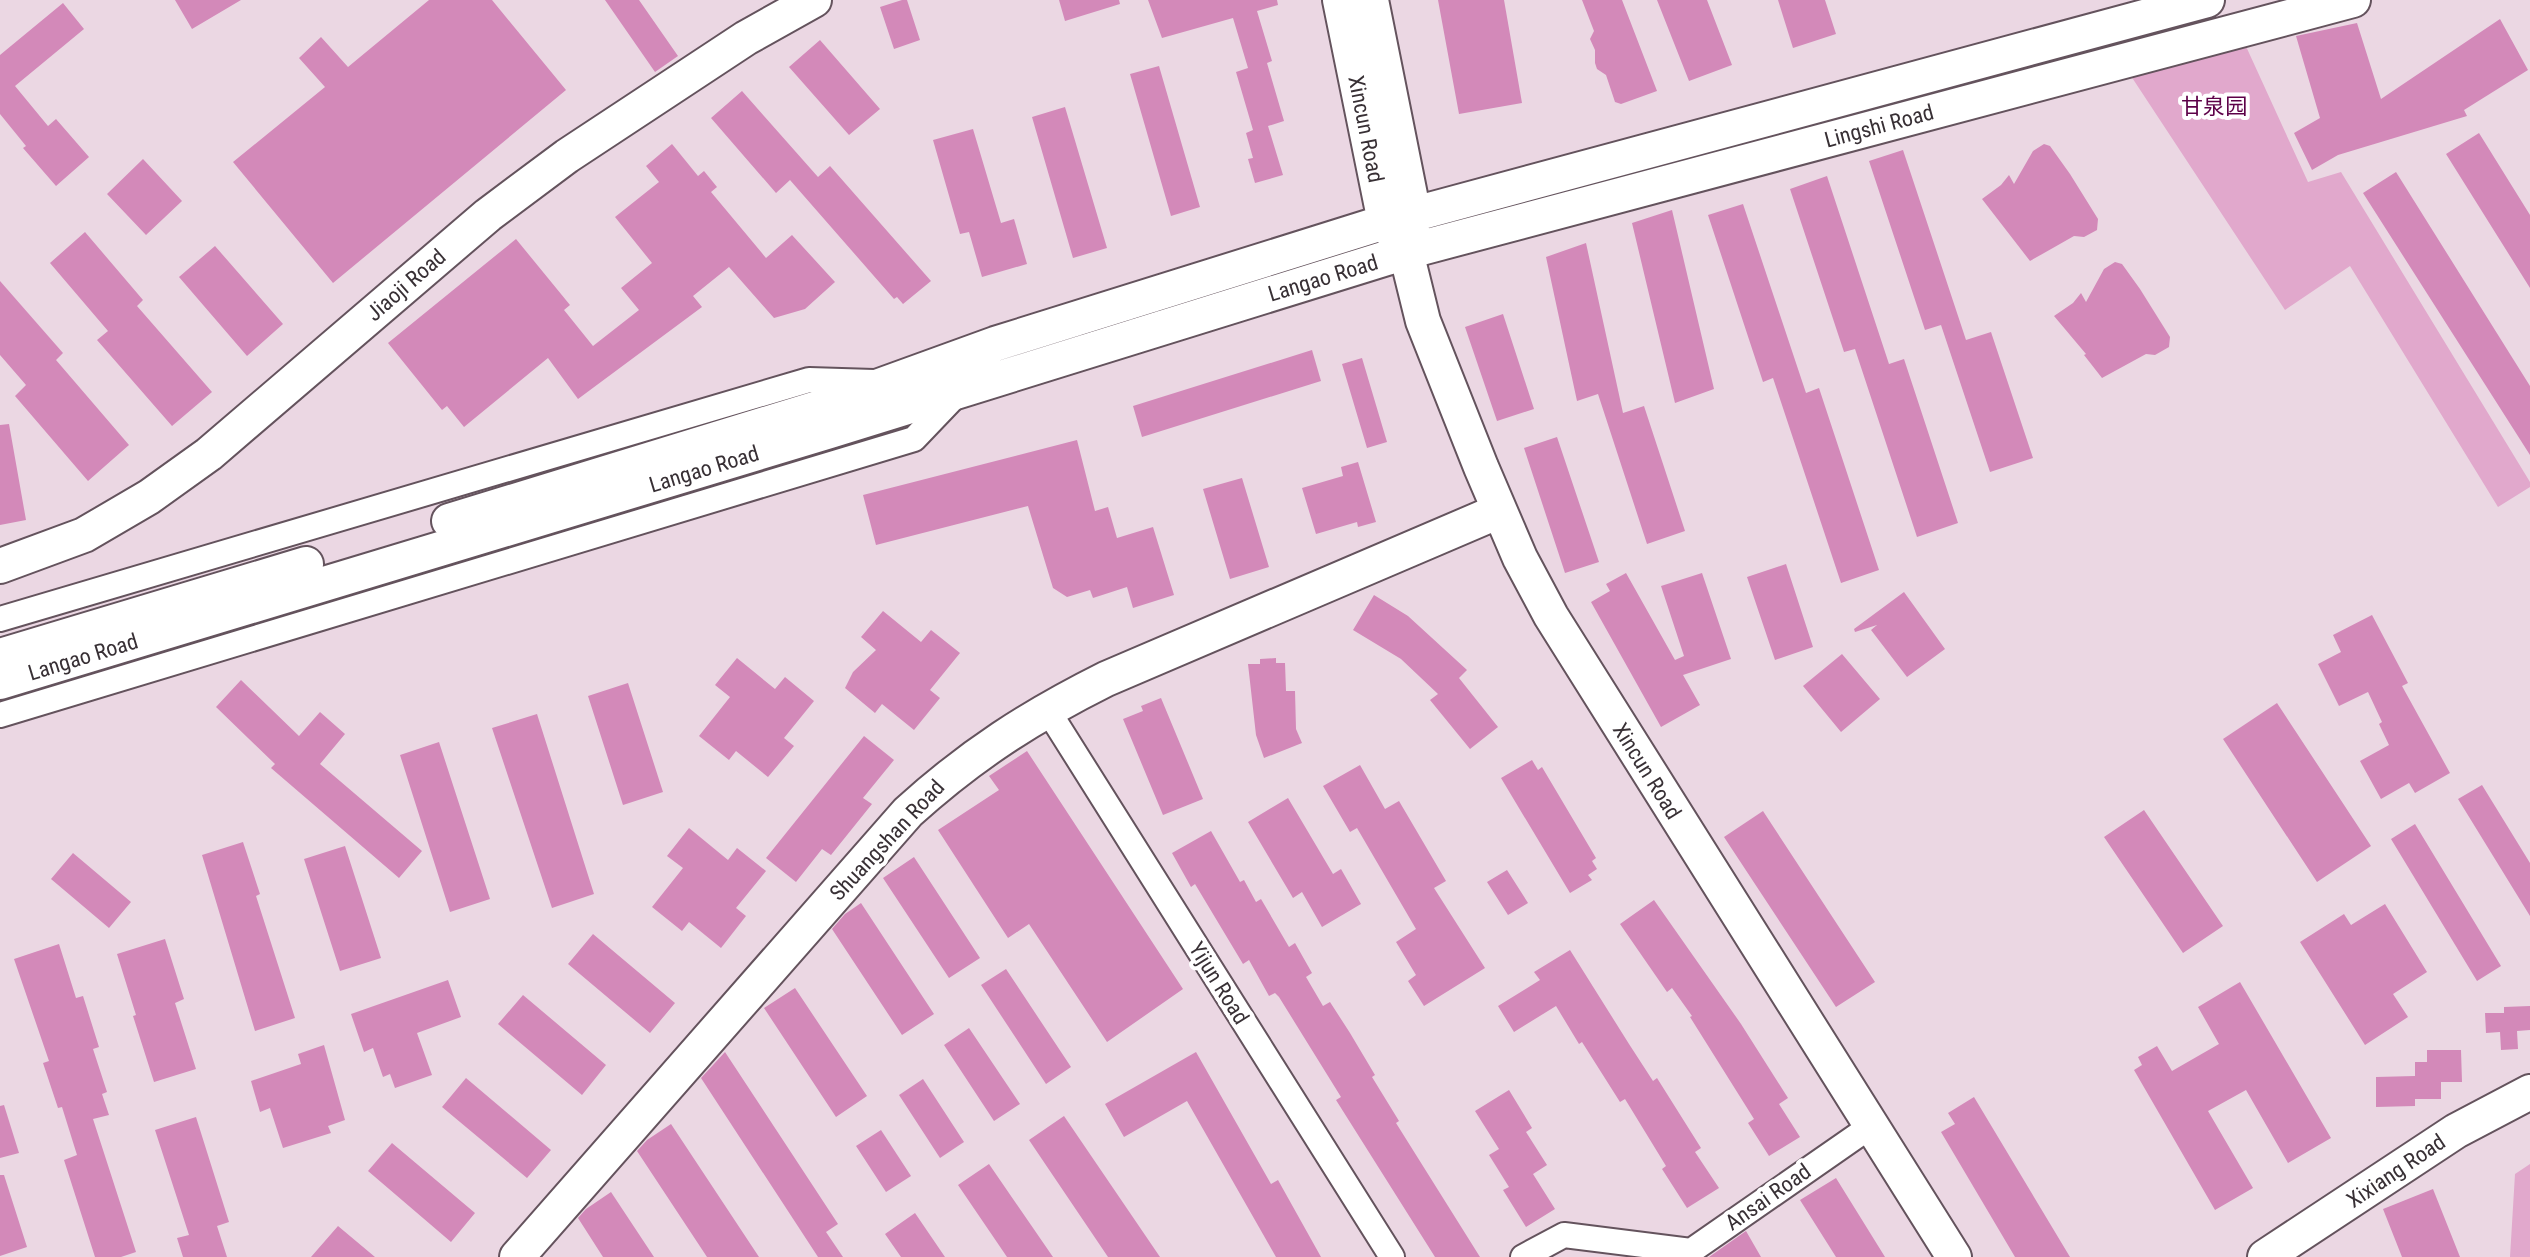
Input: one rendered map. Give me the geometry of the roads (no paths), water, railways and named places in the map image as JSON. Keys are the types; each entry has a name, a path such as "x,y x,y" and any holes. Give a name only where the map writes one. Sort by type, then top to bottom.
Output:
{"main road":[{"name":"Jiaoji Road","path":"0,566 84,535 149,497 209,454 522,189 669,86 814,0"},
{"name":"Xincun Road","path":"1340,0 1423,321 1499,511 1535,588 1579,664 1954,1257"},
{"name":"Xincun Road","path":"1371,0 1399,219"},
{"name":"Lingshi Road","path":"1399,219 2207,0"},
{"name":"Lingshi Road","path":"1406,252 2353,0"},
{"name":"Langao Road","path":"0,682 824,406 995,344 1399,219"},
{"name":"Langao Road","path":"0,656 375,555 960,390 1406,252"},
{"name":"Shuangshan Road","path":"517,1257 908,812 951,772 1047,709 1106,679 1499,511"},
{"name":"Xixiang Road","path":"2265,1257 2456,1131 2530,1092"}],"street":[{"path":"0,619 809,380 888,382"},
{"path":"0,715 914,439 960,390"},
{"name":"Yijun Road","path":"1047,709 1392,1257"},
{"name":"Ansai Road","path":"1523,1257 1564,1235 1691,1251 1871,1126"}],"park label":[{"name":"甘泉园","path":"2214,106"}]}
